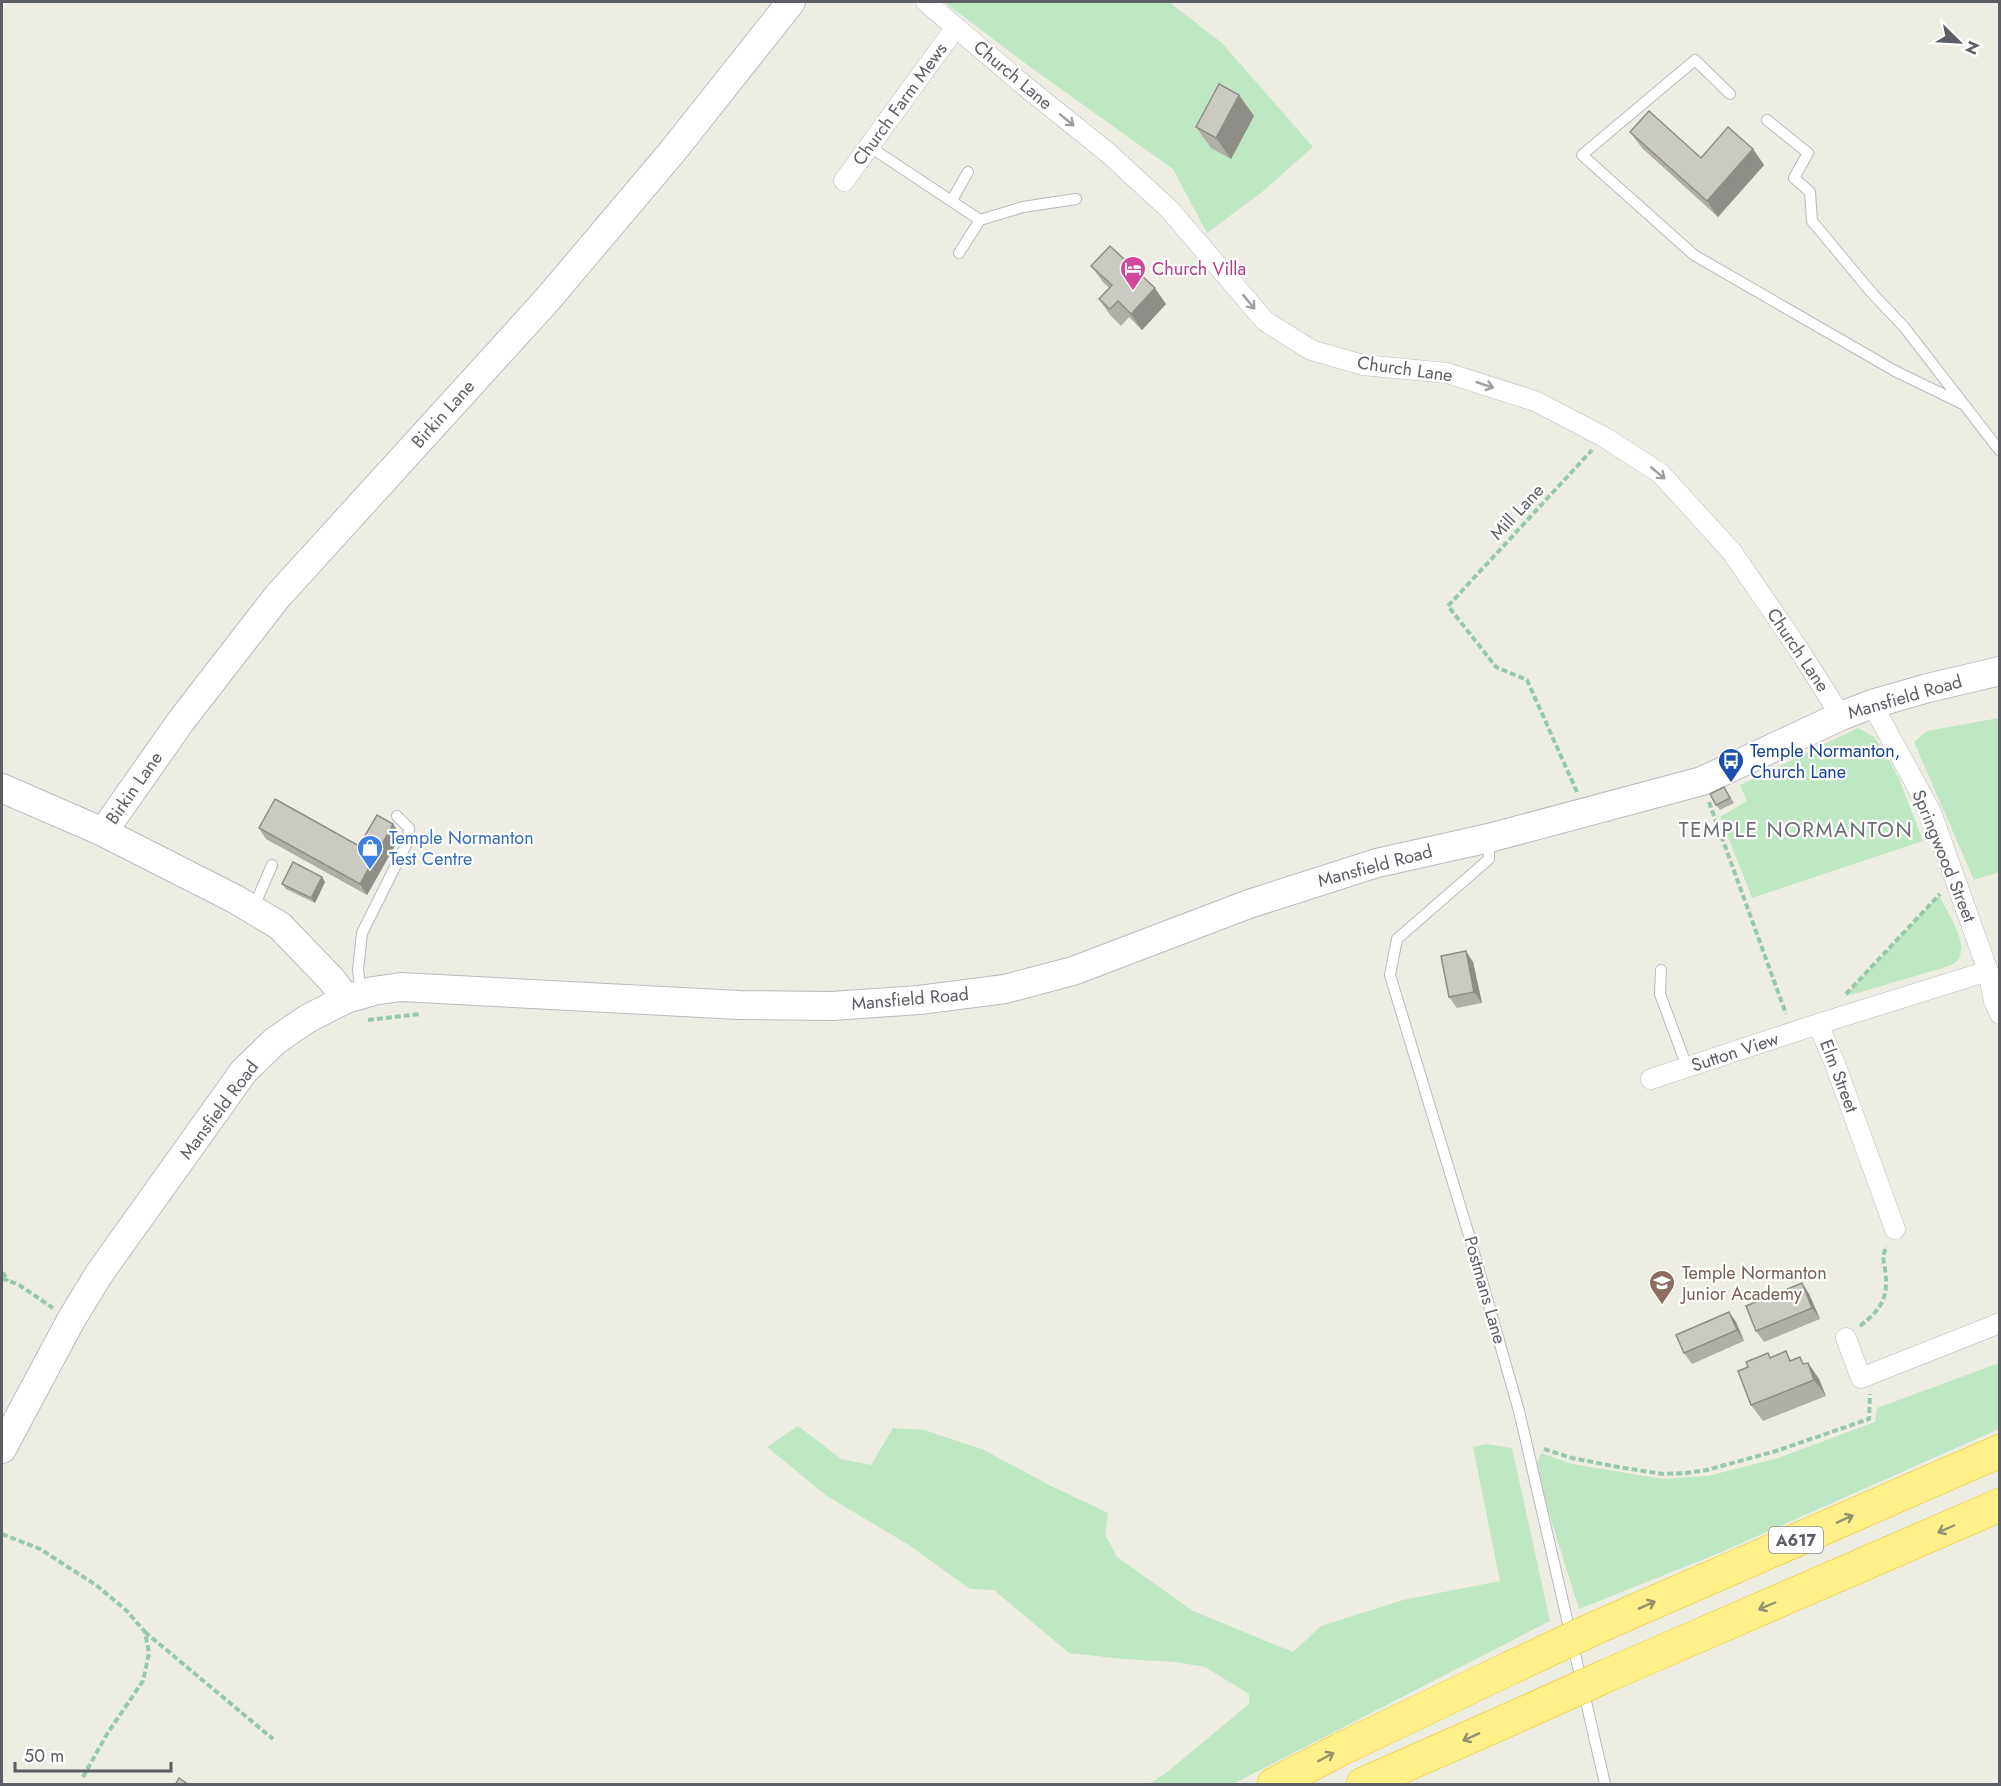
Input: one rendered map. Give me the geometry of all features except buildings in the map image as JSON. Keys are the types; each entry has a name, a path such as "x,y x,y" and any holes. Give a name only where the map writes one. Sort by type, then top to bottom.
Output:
{"highway":[{"name":"A617","path":"1274,1785 1341,1749 1593,1629 2000,1451"},
{"name":"A617","path":"1363,1785 1608,1675 2000,1505"}],"main road":[{"name":"Birkin Lane","path":"103,832 181,721 277,597 547,300 672,152 791,2"},
{"name":"Mansfield Road","path":"2,1449 71,1320 99,1274 244,1071 275,1041 299,1024 354,997 400,987 739,1005 832,1006 919,1000 1005,989 1073,971 1249,904 1377,863 1489,838 1702,781 1841,716 1872,704 2000,671"},
{"path":"2,788 103,832 252,909 280,926 331,979 354,997"}],"street":[{"name":"Church Lane","path":"926,2 1107,152 1161,202 1265,321 1311,350 1363,365 1447,373 1535,401 1604,437 1660,473 1732,552 1841,716"},
{"name":"Church Farm Mews","path":"844,181 956,27"},
{"name":"Springwood Street","path":"1872,704 1930,812 1988,971 1994,1001 2000,1014"},
{"name":"Elm Street","path":"1895,1229 1835,1064 1818,1024 1988,971"},
{"name":"Sutton View","path":"1651,1079 1818,1024"},
{"path":"1846,1338 1861,1378 2000,1323"}],"lane":[{"path":"1730,94 1695,60 1582,155 1694,255 1895,371 1963,404"},
{"path":"1767,120 1808,153 1794,178 1810,192 1812,221 1871,292 1904,327 2000,451"},
{"path":"870,147 980,220"},
{"path":"952,200 968,172"},
{"path":"959,253 980,220 1023,207 1076,199"},
{"path":"354,997 362,933 408,841 409,828 397,816"},
{"name":"Postmans Lane","path":"1489,838 1489,859 1397,939 1390,975 1468,1232 1519,1411 1605,1785"},
{"path":"252,909 272,865"},
{"path":"1661,970 1660,994 1687,1067"}],"path":[{"name":"Mill Lane","path":"1589,812 1574,786 1527,680 1496,667 1448,606 1604,437"},
{"path":"1702,781 1793,1033"},
{"path":"1818,1024 1955,879"},
{"path":"1846,1338 1875,1314 1884,1298 1886,1282 1882,1256 1895,1229"},
{"path":"2,1273 8,1282"},
{"path":"2,1280 19,1286 71,1320"},
{"path":"1526,1443 1572,1458 1663,1474 1707,1470 1776,1451 1869,1419 1869,1375"},
{"path":"2,1534 40,1549 96,1585 126,1610 145,1632 273,1739"},
{"path":"83,1777 107,1734 143,1681 149,1653 145,1632"}],"green space":[{"path":"944,2 1169,2 1222,43 1313,147 1262,192 1207,233 1173,169"},
{"path":"1999,718 1999,872 1974,880 1914,742 1927,731"},
{"path":"1858,728 1874,737 1883,749 1899,779 1923,841 1752,898 1720,817 1747,801 1740,785"},
{"path":"1939,895 1959,937 1961,954 1957,961 1949,966 1844,997"},
{"path":"1999,1363 1999,1429 1717,1554 1579,1609 1535,1469 1541,1453 1572,1464 1663,1479 1708,1476 1778,1458 1875,1422 1877,1408"},
{"path":"798,1426 841,1459 871,1465 893,1428 924,1430 984,1450 1108,1513 1105,1534 1117,1557 1193,1611 1293,1652 1321,1626 1403,1600 1500,1581 1473,1447 1486,1444 1512,1448 1550,1621 1233,1784 1149,1784 1166,1773 1249,1704 1249,1694 1205,1667 1175,1662 1069,1653 994,1590 970,1589 909,1545 827,1496 767,1447"}],"place":[{"name":"Church Villa","path":"1133,292"},
{"name":"Temple Normanton, Church Lane","path":"1731,784"},
{"name":"Temple Normanton Test Centre","path":"370,871"},
{"name":"Temple Normanton Junior Academy","path":"1662,1306"}],"district":[{"name":"TEMPLE NORMANTON","path":"1796,830"}]}
